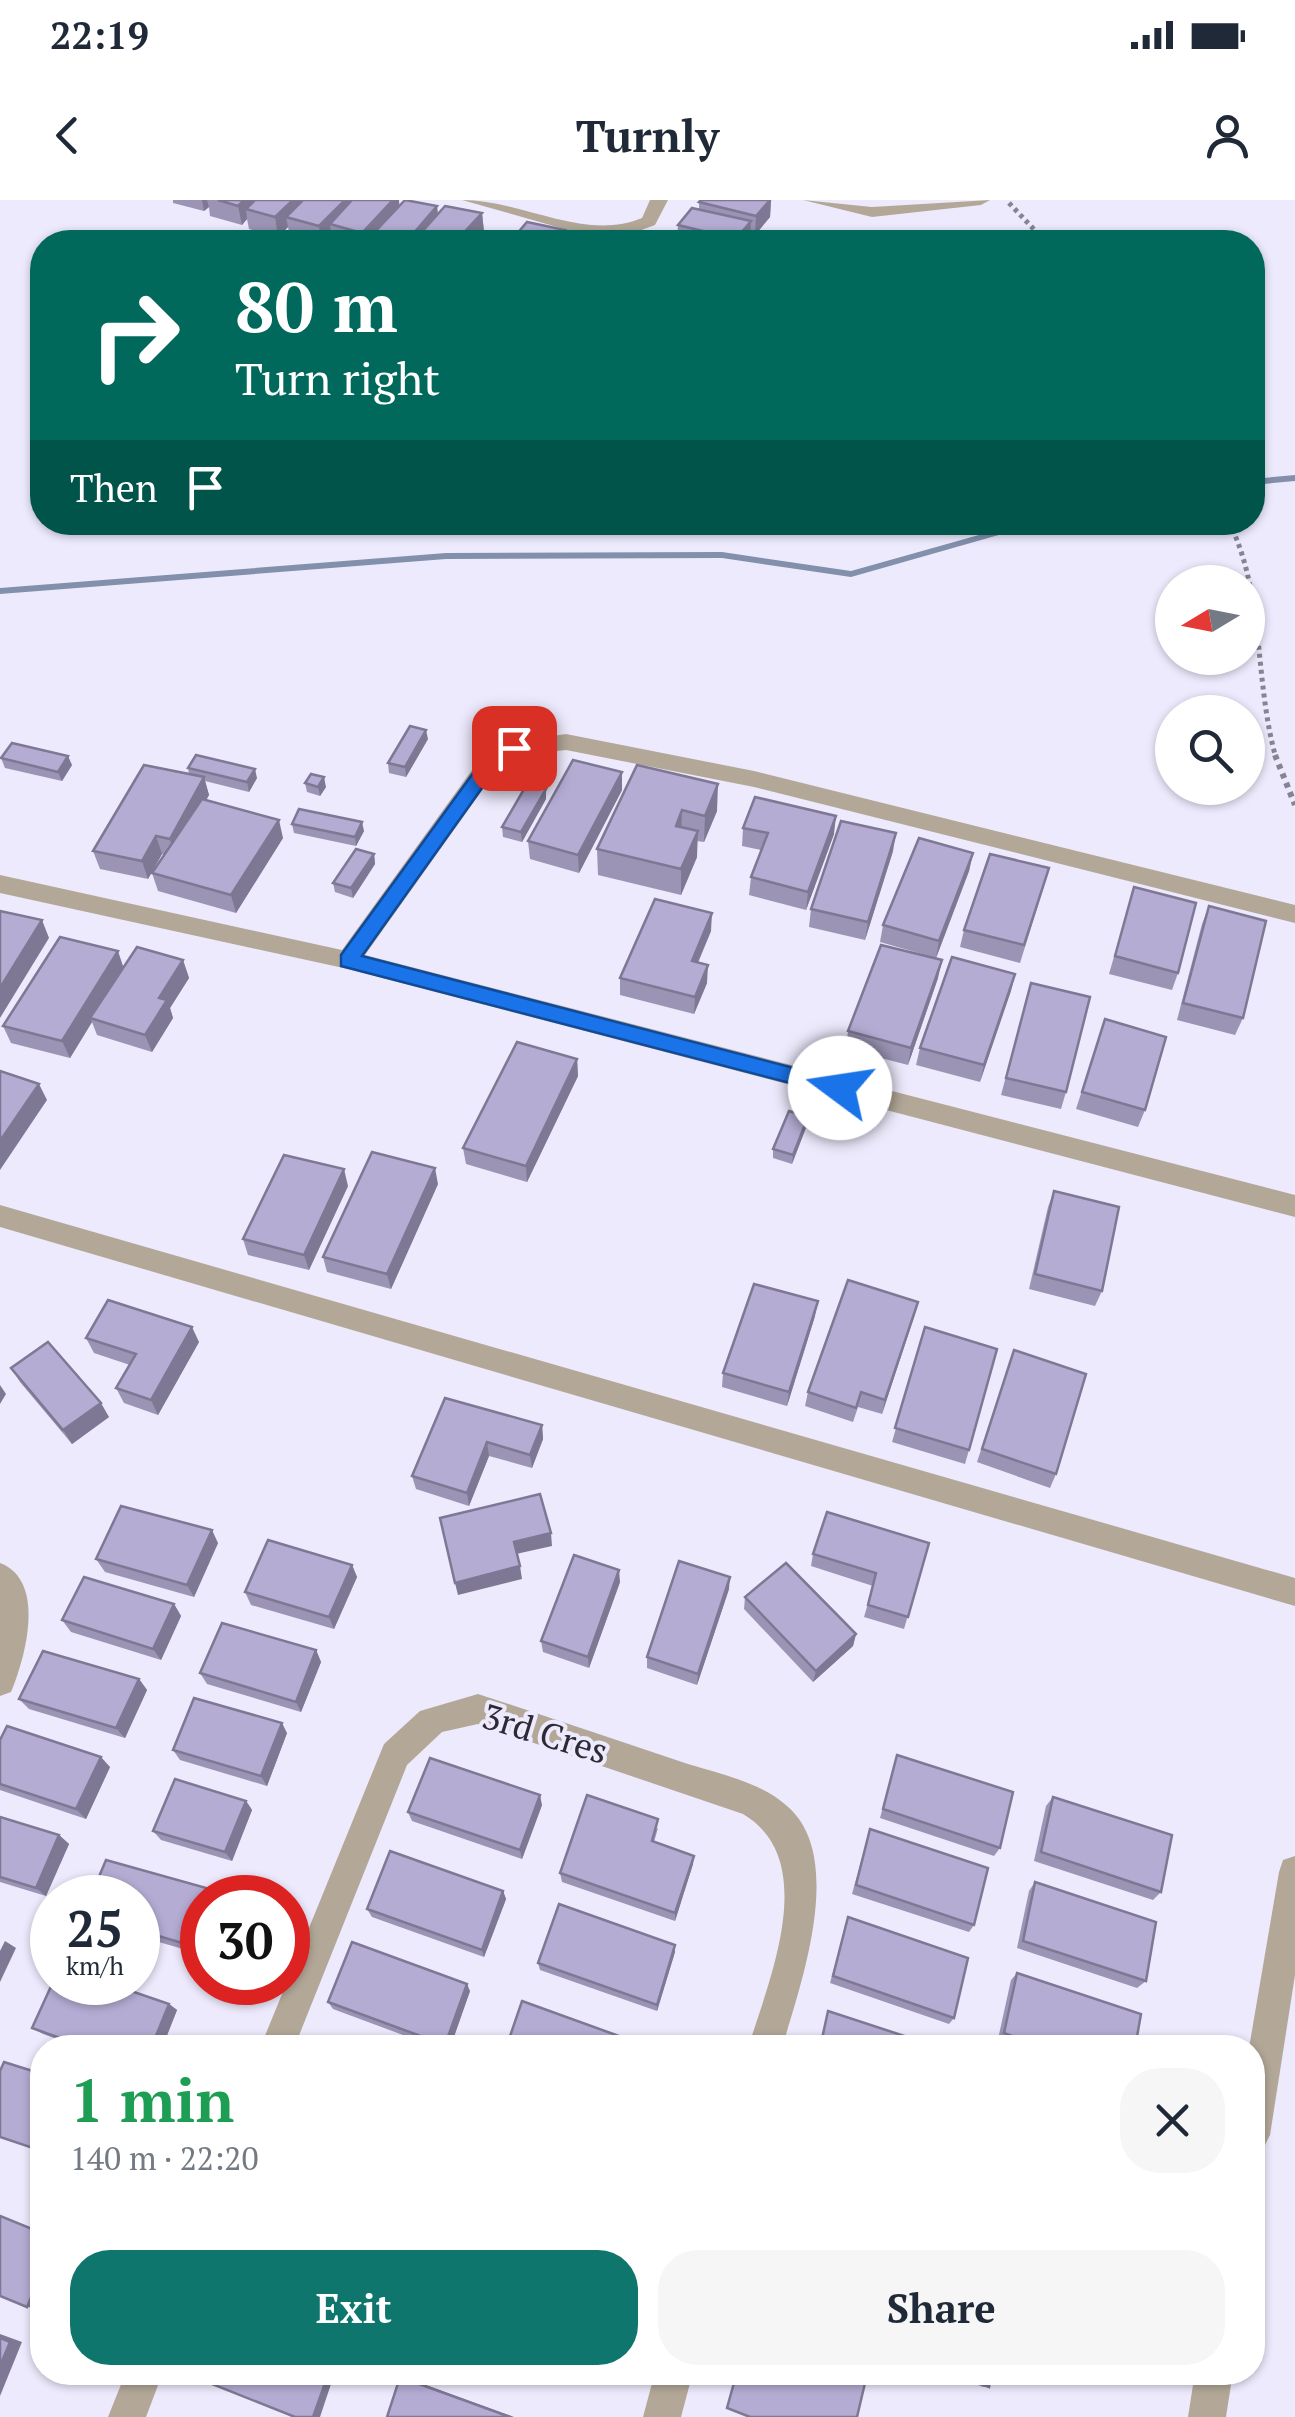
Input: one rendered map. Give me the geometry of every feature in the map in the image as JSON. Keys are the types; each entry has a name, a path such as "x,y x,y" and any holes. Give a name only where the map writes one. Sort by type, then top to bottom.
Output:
{"street":[{"path":"471,200 599,230"},
{"path":"621,230 649,221 659,200"},
{"path":"812,200 872,212 981,200"},
{"path":"348,960 485,769 499,756 534,743 566,742 754,779 1295,914"},
{"path":"0,884 348,960 1295,1206"},
{"path":"0,1216 1295,1592"},
{"path":"0,1577 8,1587 13,1625 0,1681"},
{"name":"3rd Cres","path":"281,2035 395,1755 414,1731 440,1713 478,1709 751,1800 780,1820 794,1843 798,1875 795,1940 769,2035"},
{"path":"1265,2055 1295,1872"},
{"path":"126,2417 140,2385"},
{"path":"662,2417 671,2385"},
{"path":"1207,2417 1212,2385"}],"path":[{"path":"1006,200 1035,230"},
{"path":"1237,535 1242,543 1250,586 1260,679 1279,774 1295,805"}],"building":[{"path":"218,200 244,200 238,206"},
{"path":"255,200 293,200 275,217 246,209"},
{"path":"303,200 345,200 319,226 286,217"},
{"path":"352,200 393,200 365,230 330,224"},
{"path":"405,200 437,206 416,230 377,230"},
{"path":"701,200 770,200 756,216"},
{"path":"445,206 482,213 466,230 424,230"},
{"path":"692,208 751,221 744,230 699,230 678,225"},
{"path":"527,222 565,230 520,230"},
{"path":"410,726 426,730 405,767 388,763"},
{"path":"12,743 68,756 58,772 1,758"},
{"path":"196,755 255,769 247,782 188,768"},
{"path":"573,760 622,772 578,855 528,841"},
{"path":"144,765 204,777 170,839 156,836 142,861 93,851"},
{"path":"637,765 718,784 705,816 682,810 676,826 698,831 681,869 597,849"},
{"path":"311,774 324,777 318,787 305,783"},
{"path":"527,784 546,789 521,832 502,827"},
{"path":"755,797 836,816 808,892 751,877 768,833 743,828"},
{"path":"202,799 279,820 231,895 152,873"},
{"path":"299,809 362,822 355,837 292,824"},
{"path":"841,821 896,833 868,922 811,909"},
{"path":"919,838 973,853 939,941 883,925"},
{"path":"356,849 374,854 351,888 333,883"},
{"path":"990,854 1049,868 1024,945 964,930"},
{"path":"1134,887 1196,903 1178,973 1115,956"},
{"path":"655,899 712,913 692,961 708,965 695,997 620,978"},
{"path":"1209,906 1266,921 1243,1018 1183,1003"},
{"path":"0,911 42,920 0,988"},
{"path":"60,937 118,951 62,1041 3,1026"},
{"path":"881,945 942,960 911,1048 848,1031"},
{"path":"137,947 183,960 159,998 167,1000 145,1035 90,1018"},
{"path":"952,957 1015,974 984,1065 920,1048"},
{"path":"1031,983 1090,997 1066,1092 1006,1078"},
{"path":"1105,1019 1166,1037 1145,1110 1082,1092"},
{"path":"517,1042 577,1059 526,1166 463,1148"},
{"path":"0,1071 39,1084 0,1141"},
{"path":"789,1111 808,1117 793,1155 773,1149"},
{"path":"372,1152 435,1168 387,1274 323,1257"},
{"path":"284,1155 344,1169 304,1255 243,1239"},
{"path":"1054,1191 1119,1207 1102,1291 1035,1274"},
{"path":"848,1280 918,1302 885,1400 861,1392 856,1408 808,1392"},
{"path":"754,1284 818,1301 789,1392 723,1373"},
{"path":"108,1300 192,1327 151,1400 116,1388 136,1354 86,1338"},
{"path":"925,1327 997,1349 969,1450 895,1428"},
{"path":"48,1342 101,1403 63,1430 11,1368"},
{"path":"1014,1350 1086,1374 1056,1474 982,1449"},
{"path":"445,1398 542,1425 530,1455 487,1442 467,1493 412,1476"},
{"path":"540,1494 551,1533 514,1542 520,1566 455,1583 440,1518"},
{"path":"121,1506 212,1530 187,1585 96,1559"},
{"path":"827,1512 929,1543 908,1617 868,1605 876,1573 813,1554"},
{"path":"268,1540 352,1565 329,1617 245,1592"},
{"path":"574,1555 619,1570 588,1657 541,1641"},
{"path":"679,1561 730,1577 698,1674 647,1657"},
{"path":"786,1563 856,1634 816,1671 745,1597"},
{"path":"84,1577 174,1604 153,1649 62,1620"},
{"path":"222,1623 316,1650 296,1702 200,1673"},
{"path":"43,1651 139,1679 116,1728 19,1699"},
{"path":"194,1698 282,1723 261,1776 173,1750"},
{"path":"7,1726 101,1757 76,1809 0,1784 0,1740"},
{"path":"897,1755 1013,1792 1000,1848 883,1809"},
{"path":"430,1758 540,1795 520,1850 408,1812"},
{"path":"175,1779 246,1801 225,1852 153,1831"},
{"path":"587,1795 658,1819 652,1841 694,1856 675,1913 560,1873"},
{"path":"1053,1797 1172,1835 1161,1892 1041,1852"},
{"path":"0,1817 59,1835 42,1875 30,1875 30,1886 0,1877"},
{"path":"870,1829 988,1868 974,1925 856,1885"},
{"path":"390,1851 503,1891 482,1950 367,1909"},
{"path":"106,1860 160,1875 100,1875"},
{"path":"160,1875 180,1881 180,1942 160,1936"},
{"path":"1035,1882 1156,1922 1146,1981 1023,1941"},
{"path":"559,1904 675,1945 657,2005 538,1963"},
{"path":"848,1917 968,1958 954,2018 833,1976"},
{"path":"352,1942 467,1984 449,2035 418,2035 328,2002"},
{"path":"1017,1973 1141,2014 1137,2035 1004,2033"},
{"path":"160,2001 169,2004 156,2035 52,2035 32,2028 42,2005 160,2005"},
{"path":"522,2001 616,2035 510,2035"},
{"path":"828,2011 901,2035 823,2035"},
{"path":"4,2062 30,2070 30,2147 0,2137 0,2071"},
{"path":"0,2216 30,2228 30,2300 27,2307 0,2296"},
{"path":"0,2338 10,2342 0,2366"},
{"path":"215,2385 324,2385 313,2417 295,2417"},
{"path":"397,2385 422,2385 510,2417 387,2417"},
{"path":"733,2385 865,2385 857,2417 750,2417 727,2408"}],"waterway":[{"path":"1265,481 1295,478"},
{"path":"0,591 446,556 722,555 851,574 992,535"}],"route":[{"path":"514,748 485,769 348,960 840,1088"}]}
